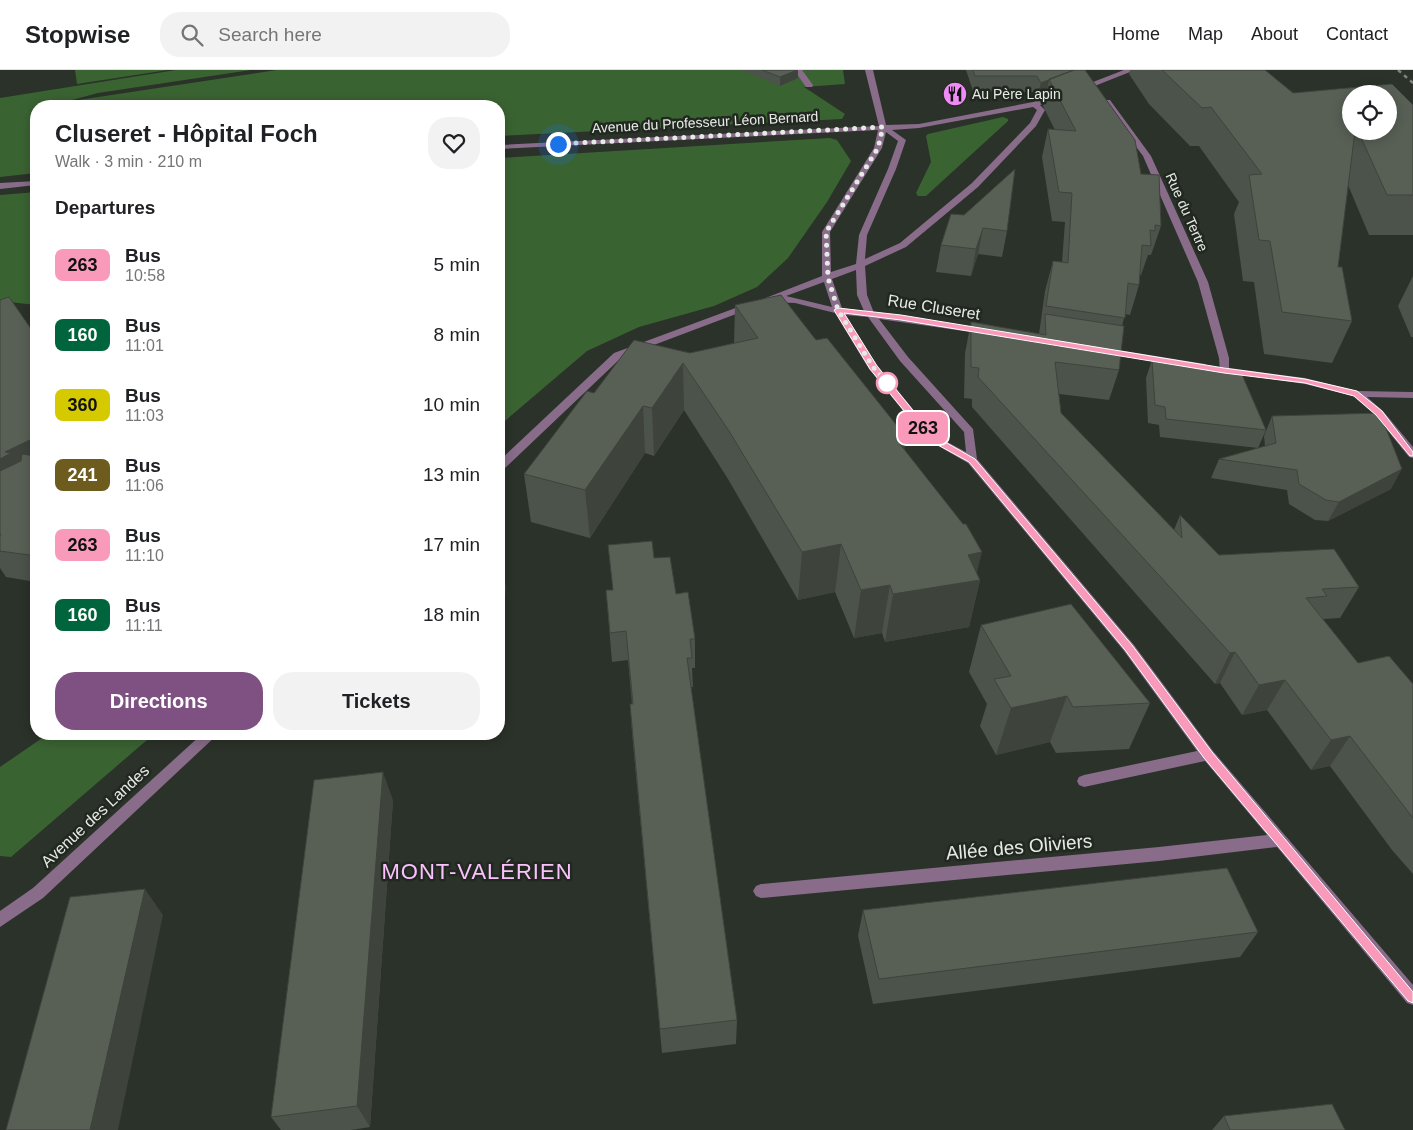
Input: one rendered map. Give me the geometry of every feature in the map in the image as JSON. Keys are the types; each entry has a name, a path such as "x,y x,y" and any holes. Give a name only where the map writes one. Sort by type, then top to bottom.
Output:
{"street":[{"path":"798,70 809,86"},
{"path":"869,70 883,127 878,148 826,232 828,278 838,310 873,367 930,437 972,460 1129,648 1208,755 1413,997"},
{"name":"Avenue du Professeur Léon Bernard","path":"505,147 932,124 1035,104 1131,70"},
{"name":"Rue du Tertre","path":"1084,87 1101,94 1147,156 1203,282 1224,358 1224,370"},
{"path":"505,460 618,355 828,278 904,245 975,185 1034,124 1041,110 1035,104"},
{"path":"883,127 902,140 892,169 863,235 860,265 862,295 870,314 904,359 969,431 972,460"},
{"path":"0,186 30,184"},
{"path":"770,299 788,299 838,310"},
{"name":"Rue Cluseret","path":"838,310 998,334"},
{"path":"1096,350 1305,381 1357,394 1413,395"},
{"path":"1357,394 1379,413 1413,454"},
{"name":"Avenue des Landes","path":"0,920 38,893 204,740"},
{"path":"1084,781 1208,755"},
{"name":"Allée des Oliviers","path":"761,891 1159,854 1280,840"}],"green space":[{"path":"75,70 168,70 77,84"},
{"path":"176,70 251,70 98,93 72,100 30,100 30,174 0,177 0,98"},
{"path":"277,70 843,70 845,84 804,87 845,114 842,119 505,136 505,100 78,100"},
{"path":"1003,117 1008,119 1008,121 926,196 918,196 916,193 931,162 926,136 928,134"},
{"path":"830,138 837,140 851,161 827,202 788,258 757,287 714,306 639,327 587,351 505,421 505,158"},
{"path":"30,192 30,304 0,301 0,195"},
{"path":"39,740 147,740 11,857 0,856 0,767"}],"building":[{"path":"762,70 797,70 780,77"},
{"path":"973,70 1074,70 1041,83 1037,76 975,76"},
{"path":"1074,70 1085,70 1135,140 1141,174 1159,175 1161,226 1155,225 1155,231 1150,230 1151,246 1142,245 1139,285 1128,283 1125,318 1046,306 1053,261 1068,263 1072,193 1059,192 1048,129 1076,131 1049,79"},
{"path":"1162,70 1265,70 1293,93 1342,89 1342,140 1354,140 1338,267 1342,267 1352,321 1282,312 1270,241 1259,240 1249,175 1262,174 1211,107 1202,108"},
{"path":"1397,89 1413,105 1413,195 1387,195 1362,140 1397,140"},
{"path":"1015,169 1007,231 983,228 976,249 941,245 951,214 964,215"},
{"path":"781,295 816,340 827,338 906,437 896,439 963,524 966,524 982,552 968,555 980,580 893,594 890,585 861,590 841,544 802,552 729,431 683,363 652,408 643,406 585,490 524,474 587,391 594,393 634,340 690,353 758,338 735,305"},
{"path":"9,297 30,327 30,440 5,452 11,453 0,459 0,300"},
{"path":"1045,314 1124,326 1119,370 1055,362 1061,413 1182,538 1180,515 1219,555 1334,549 1359,587 1322,589 1327,596 1306,598 1358,663 1389,656 1413,684 1413,818 1350,736 1331,740 1285,680 1259,685 1235,652 1230,653 978,377 979,368 971,367 971,322 1046,335"},
{"path":"1152,360 1240,370 1266,430 1166,419 1165,407 1155,405"},
{"path":"1380,413 1402,469 1339,502 1326,500 1299,484 1297,470 1219,459 1276,443 1272,416"},
{"path":"22,454 30,455 30,555 0,551 0,471 21,461"},
{"path":"652,541 654,558 670,557 676,594 688,592 695,639 690,639 692,658 687,658 737,1020 660,1029 630,704 633,704 626,631 610,633 606,590 613,590 608,545"},
{"path":"1071,604 1150,703 1073,707 1067,696 1011,708 994,679 1011,676 981,625"},
{"path":"383,772 357,1106 271,1117 314,780"},
{"path":"1227,868 1258,932 879,979 863,910"},
{"path":"145,889 90,1130 6,1130 70,897"},
{"path":"1332,1104 1345,1130 1230,1130 1224,1116"}],"railway":[{"path":"1398,70 1413,83"}],"bus line":[{"name":"263","path":"1413,454 1379,413 1357,394 1305,381 1224,370 901,318 838,310 873,367 930,437 972,460 1129,648 1208,755 1413,997"}],"place":[{"name":"Au Père Lapin","path":"955,94"}],"district":[{"name":"MONT-VALÉRIEN","path":"477,871"}],"route":[{"path":"558,144 883,127 878,148 826,232 828,278 838,310 873,367 887,383"}]}
